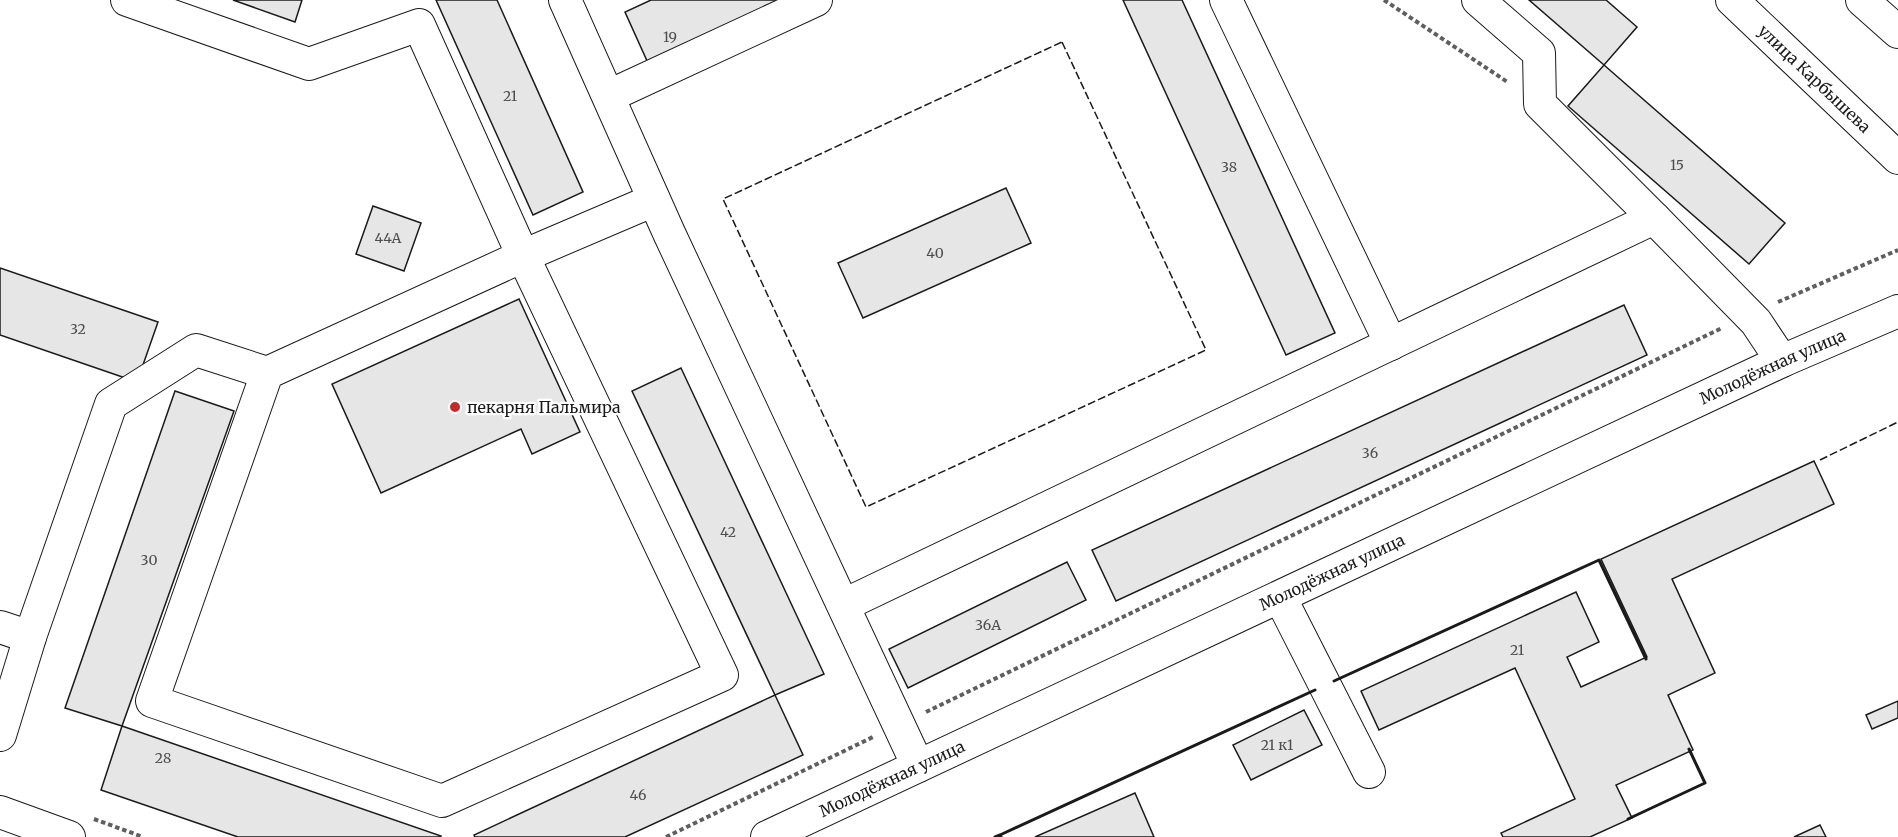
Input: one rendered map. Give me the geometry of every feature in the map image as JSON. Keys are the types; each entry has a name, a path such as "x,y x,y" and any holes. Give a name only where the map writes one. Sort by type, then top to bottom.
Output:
{"street":[{"path":"128,0 309,64 419,25 523,256 722,675 442,801 152,701 267,373"},
{"path":"565,0 654,200 918,766"},
{"path":"609,96 816,0"},
{"path":"1226,0 1391,344"},
{"path":"1478,0 1539,53 1540,104 1756,322 1782,361"},
{"name":"улица Карбышева","path":"1732,0 1898,158"},
{"path":"1862,0 1898,32"},
{"path":"0,735 30,637 111,405 196,350 267,373 523,256 654,200"},
{"path":"844,605 1654,218"},
{"name":"Молодёжная улица","path":"767,837 1782,361 1898,310"},
{"path":"1280,597 1369,772"},
{"path":"0,627 30,637"},
{"path":"15,823 69,837"}],"path":[{"path":"1384,0 1540,104"},
{"path":"666,837 1749,315 1898,250"}],"building":[{"path":"233,0 302,0 295,22"},
{"path":"436,0 497,0 583,192 533,215"},
{"path":"651,0 784,0 648,63 625,12"},
{"path":"1123,0 1182,0 1335,333 1286,355"},
{"path":"1529,0 1606,0 1637,27 1604,65"},
{"path":"1604,65 1785,223 1749,264 1568,106"},
{"path":"1006,188 1031,243 863,318 838,263"},
{"path":"373,206 421,223 404,271 356,254"},
{"path":"0,268 158,322 137,382 0,335"},
{"name":"пекарня Пальмира","path":"519,299 580,432 532,454 521,429 381,493 332,384"},
{"path":"1624,305 1647,355 1116,601 1092,550"},
{"path":"681,368 824,674 775,695 632,391"},
{"path":"175,391 234,411 122,726 65,708"},
{"path":"1814,461 1834,504 1672,579 1715,673 1668,695 1693,750 1616,785 1632,818 1590,837 1503,837 1501,833 1575,799 1515,668 1379,730 1361,691 1576,592 1599,642 1567,657 1581,687 1647,657 1601,559"},
{"path":"1067,562 1086,600 908,688 889,649"},
{"path":"775,695 803,755 625,837 475,837 474,835"},
{"path":"1898,701 1898,718 1872,729 1866,715"},
{"path":"1304,710 1322,745 1251,780 1233,745"},
{"path":"122,726 441,837 238,837 101,790"},
{"path":"1135,793 1154,837 1035,837"},
{"path":"1820,825 1826,837 1794,837"}],"fence":[{"path":"1062,42 1206,350 866,507 723,199 1062,42"},
{"path":"1820,460 1898,422"}],"wall":[{"path":"1334,681 1599,560 1646,659"},
{"path":"995,837 1000,835 1001,837 1000,835 1315,690"},
{"path":"1628,819 1705,783 1689,749"}],"place":[{"name":"пекарня Пальмира","path":"455,407"}]}
